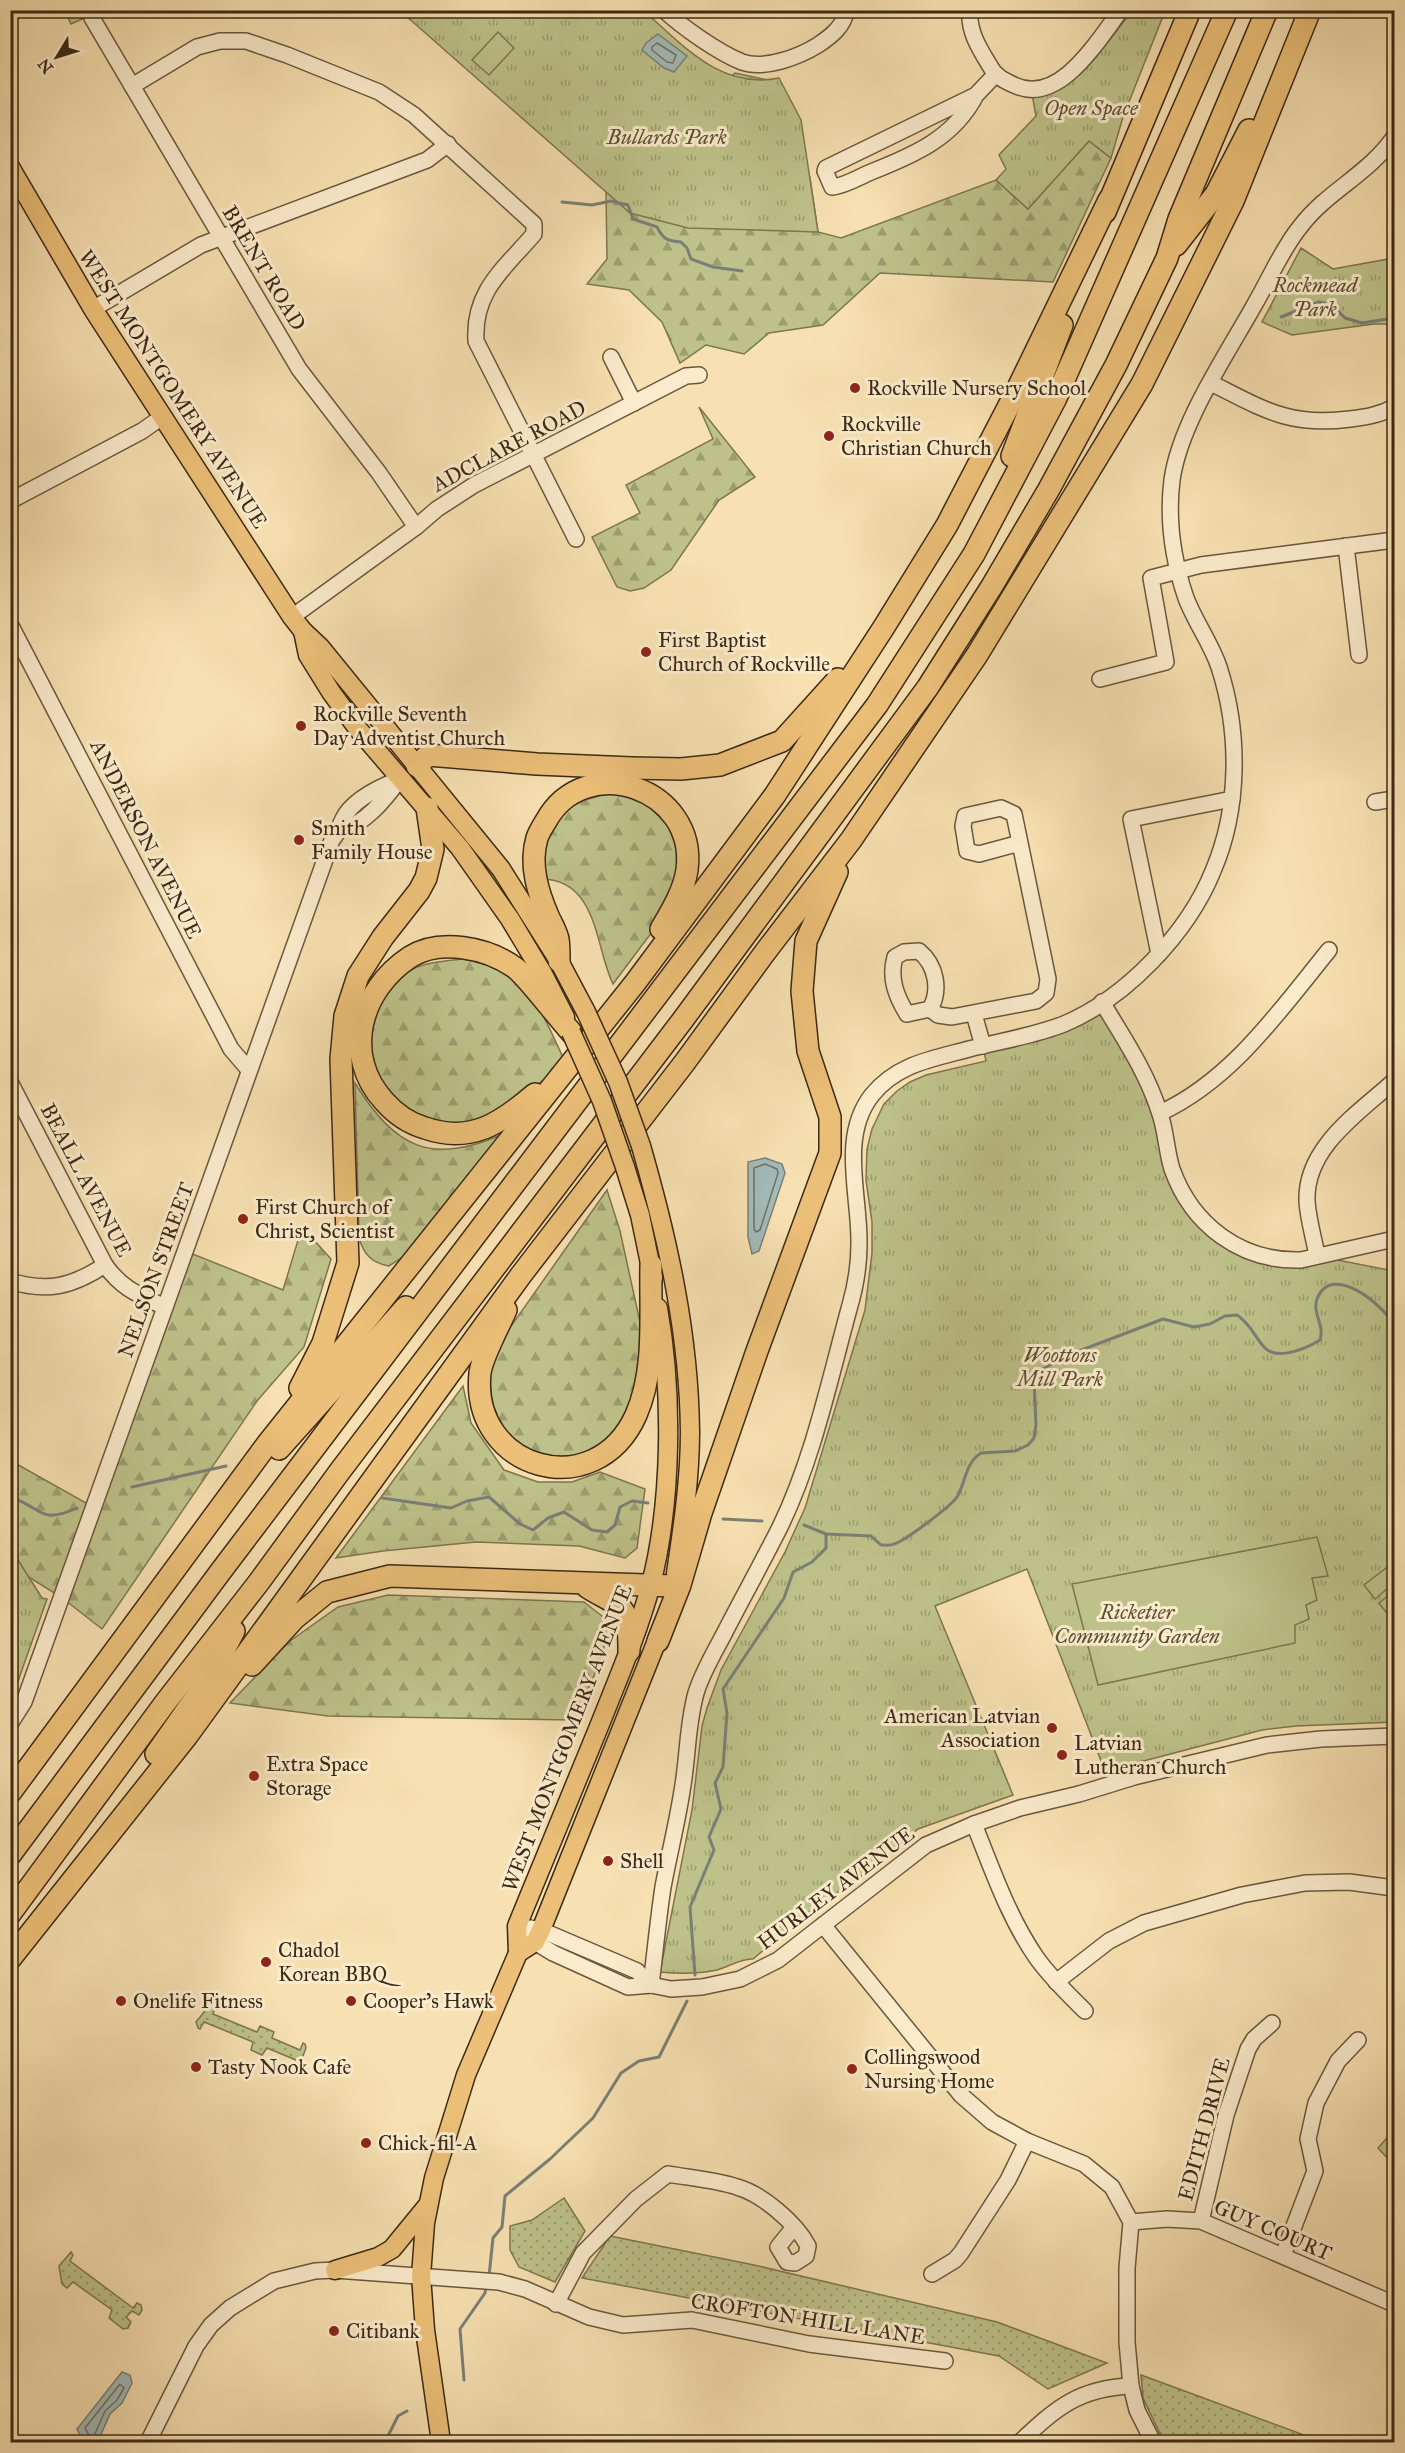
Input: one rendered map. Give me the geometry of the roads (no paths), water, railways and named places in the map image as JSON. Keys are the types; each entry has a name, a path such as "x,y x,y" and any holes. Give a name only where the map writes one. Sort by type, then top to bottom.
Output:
{"highway":[{"path":"974,554 1110,200 1190,10"},
{"path":"10,1855 228,1562 877,705 974,554 1056,398 1227,10"},
{"path":"10,1914 165,1703 259,1582 340,1471 682,1021 928,687 992,586 1049,489 1116,365 1167,258 1179,219 1267,10"},
{"path":"1167,258 1216,194 1306,20"},
{"path":"10,1959 186,1736 521,1275 686,1062 766,951 851,840 977,655 1142,384 1233,201 1306,20"},
{"path":"10,1792 279,1428 618,1004 775,795 884,627 957,505 1016,392 1110,200"},
{"path":"408,772 428,755 537,764 632,768 681,769 720,765 782,741 884,627"},
{"path":"559,962 558,938 538,891 534,866 537,837 554,806 576,790 607,783 634,788 655,797 675,816 685,837 687,871 673,909 618,1004"},
{"path":"279,1428 323,1343 348,1263 341,1059 345,1016 358,976 383,937 419,891 429,872 433,849 428,808"},
{"path":"658,1641 680,1585 701,1513 753,1361 831,1153 830,1117 808,1051 802,991 806,941 851,840"},
{"path":"571,1032 515,967 482,952 455,947 428,951 411,957 389,977 375,994 364,1014 361,1045 363,1070 372,1088 392,1110 409,1123 438,1133 456,1134 484,1129 509,1115 572,1062"},
{"path":"159,1590 271,1458 512,1188"},
{"path":"521,1275 480,1370 479,1390 483,1407 488,1422 498,1438 511,1450 542,1465 576,1467 590,1463 618,1443 637,1413 648,1370 651,1265"},
{"path":"186,1736 295,1618 327,1592 390,1576 674,1586"},
{"path":"49,1907 210,1677 259,1582"},
{"path":"581,1583 615,1601 622,1610 629,1623 629,1651"}],"main road":[{"name":"WEST MONTGOMERY AVENUE","path":"10,166 93,309 297,624 320,647 408,772 428,808 460,848 510,919 548,984 602,1101 640,1215 651,1265 660,1316 665,1367 668,1458 657,1559 651,1586 629,1651 517,1926 518,1953 466,2075 429,2203 421,2276 425,2330 441,2442"},
{"name":"WEST MONTGOMERY AVENUE","path":"408,772 501,869 559,962 586,1012 618,1082 641,1146 664,1226 682,1322 690,1433 687,1485 674,1586 658,1641"},
{"path":"518,1953 538,1936 658,1641"},
{"path":"335,2270 378,2257 392,2248 429,2203"}],"street":[{"path":"664,10 701,39 743,63 776,63 805,53 830,37 845,18 846,10"},
{"path":"970,10 970,28 995,75 1016,87 1031,90 1048,87 1061,80 1076,67 1121,10"},
{"name":"BRENT ROAD","path":"92,18 299,369 380,473 416,527"},
{"path":"132,86 197,47 220,41 246,41 287,55 379,92 414,115 534,224 534,234 484,292 475,323 476,341 576,539"},
{"path":"976,95 832,164 825,171 832,187 908,157 936,142 961,120 976,95 995,75"},
{"path":"651,1985 662,1893 683,1785 688,1729 697,1692 707,1666 780,1527 803,1474 852,1299 859,1246 853,1153 859,1117 874,1093 890,1077 914,1063 1058,1026 1102,1002 1125,986 1159,954 1185,923 1214,869 1224,840 1232,799 1235,756 1227,697 1217,662 1187,600 1173,547 1170,524 1172,477 1184,437 1210,383 1297,230 1317,207 1370,167 1395,137"},
{"path":"93,309 201,245 427,160 448,144"},
{"path":"611,357 634,404"},
{"name":"ADCLARE ROAD","path":"297,624 436,509 474,485 686,376 699,375"},
{"path":"1210,383 1273,414 1308,422 1375,416 1395,407"},
{"path":"10,501 142,431 162,417"},
{"path":"1100,679 1166,662 1151,578 1179,570 1395,540"},
{"path":"1346,546 1359,655"},
{"name":"ANDERSON AVENUE","path":"10,624 231,1049 249,1070"},
{"name":"NELSON STREET","path":"10,1724 24,1702 332,840 340,830 343,819 377,788 408,772"},
{"path":"1159,954 1131,819 1232,799"},
{"path":"1375,802 1395,799"},
{"path":"930,1009 938,1015 952,1017 975,1014 1036,1001 1046,993 1048,979 1020,843"},
{"path":"1160,1113 1195,1094 1241,1054 1329,950"},
{"path":"1102,1002 1144,1071 1160,1113 1167,1149 1179,1186 1203,1221 1219,1234 1241,1248 1264,1258 1301,1260 1395,1239"},
{"path":"975,1014 983,1046"},
{"path":"1317,1256 1307,1200 1310,1179 1317,1159 1332,1137 1395,1081"},
{"name":"BEALL AVENUE","path":"10,1082 105,1265 128,1290 165,1307"},
{"path":"10,1281 34,1288 69,1284 83,1279 105,1265"},
{"name":"HURLEY AVENUE","path":"651,1985 671,1989 702,1987 740,1979 778,1960 926,1845 974,1824 1020,1808 1079,1794 1134,1777 1268,1745 1321,1738 1395,1736"},
{"path":"974,1824 1005,1903 1036,1956 1056,1982 1085,2011"},
{"path":"1056,1982 1109,1941 1144,1923 1242,1895 1305,1883 1349,1882 1395,1888"},
{"path":"823,1925 961,2095 992,2122 1027,2141 1084,2164 1112,2187 1131,2222 1127,2268 1127,2342 1131,2386 1137,2410 1153,2442"},
{"path":"517,1926 538,1936 637,1971 651,1985"},
{"name":"EDITH DRIVE","path":"1201,2221 1226,2115 1248,2049 1254,2039 1272,2023"},
{"path":"1283,2255 1315,2171 1308,2139 1316,2103 1338,2061 1358,2040"},
{"path":"932,2274 956,2260 961,2253 1008,2180 1027,2141"},
{"path":"556,2304 583,2253 636,2199 668,2174 739,2187 775,2209 794,2227"},
{"name":"GUY COURT","path":"1131,2222 1167,2219 1201,2221 1395,2304"},
{"name":"CROFTON HILL LANE","path":"148,2442 196,2346 211,2325 230,2308 274,2281 307,2272 335,2270 499,2282 525,2289 589,2318 623,2325 692,2319 809,2344 945,2361"},
{"path":"1020,2442 1048,2416 1082,2394 1110,2387 1131,2386"}],"water":[{"path":"658,34 687,56 674,72 664,68 642,50 646,43"},
{"path":"765,1158 782,1164 785,1173 759,1251 752,1254 748,1237 748,1162"},
{"path":"122,2372 130,2375 132,2383 122,2403 110,2414 98,2441 88,2442 82,2439 77,2429"}],"waterway":[{"path":"562,202 592,205 611,201 628,205 633,219 657,227 666,239 681,242 687,248 691,259 713,267 742,271"},
{"path":"1281,317 1319,302 1332,305 1345,318 1362,323 1394,318"},
{"path":"804,1525 826,1534 871,1536 881,1545 891,1545 908,1537 957,1497 966,1473 981,1453 1015,1451 1028,1445 1034,1438 1036,1425 1034,1380 1041,1370 1079,1351 1163,1319 1194,1327 1210,1324 1225,1316 1237,1315 1265,1348 1277,1353 1292,1352 1320,1340 1321,1329 1316,1310 1317,1299 1324,1288 1334,1284 1345,1286 1369,1298 1394,1325"},
{"path":"1394,1338 1389,1366 1394,1377"},
{"path":"132,1487 226,1466"},
{"path":"10,1497 48,1515 65,1513 77,1508"},
{"path":"382,1498 451,1508 467,1501 489,1497 520,1524 533,1530 548,1518 564,1512 592,1530 607,1532 615,1525 620,1507 632,1501 648,1503"},
{"path":"723,1519 762,1521"},
{"path":"695,1975 690,1907 714,1850 709,1837 721,1809 715,1783 723,1767 727,1713 723,1689 784,1598 793,1572 812,1562 826,1548 826,1534"},
{"path":"489,2276 493,2238 502,2227 505,2196 550,2159 593,2118 621,2073 639,2061 659,2057 687,2001"},
{"path":"464,2380 460,2329 485,2293 486,2286"},
{"path":"385,2442 398,2416 407,2411"}],"place":[{"name":"Rockville Nursery School","path":"855,388"},
{"name":"Rockville Christian Church","path":"829,436"},
{"name":"First Baptist Church of Rockville","path":"646,652"},
{"name":"Rockville Seventh Day Adventist Church","path":"301,726"},
{"name":"Smith Family House","path":"299,840"},
{"name":"First Church of Christ, Scientist","path":"243,1219"},
{"name":"American Latvian Association","path":"1052,1728"},
{"name":"Latvian Lutheran Church","path":"1062,1755"},
{"name":"Extra Space Storage","path":"254,1776"},
{"name":"Shell","path":"608,1861"},
{"name":"Chadol Korean BBQ","path":"266,1962"},
{"name":"Onelife Fitness","path":"121,2001"},
{"name":"Cooper's Hawk","path":"351,2001"},
{"name":"Tasty Nook Cafe","path":"196,2067"},
{"name":"Collingswood Nursing Home","path":"852,2069"},
{"name":"Chick-fil-A","path":"366,2143"},
{"name":"Citibank","path":"334,2331"}],"park label":[{"name":"Open Space","path":"1091,108"},
{"name":"Bullards Park","path":"667,137"},
{"name":"Rockmead Park","path":"1315,297"},
{"name":"Woottons Mill Park","path":"1060,1367"},
{"name":"Ricketier Community Garden","path":"1137,1624"}]}
